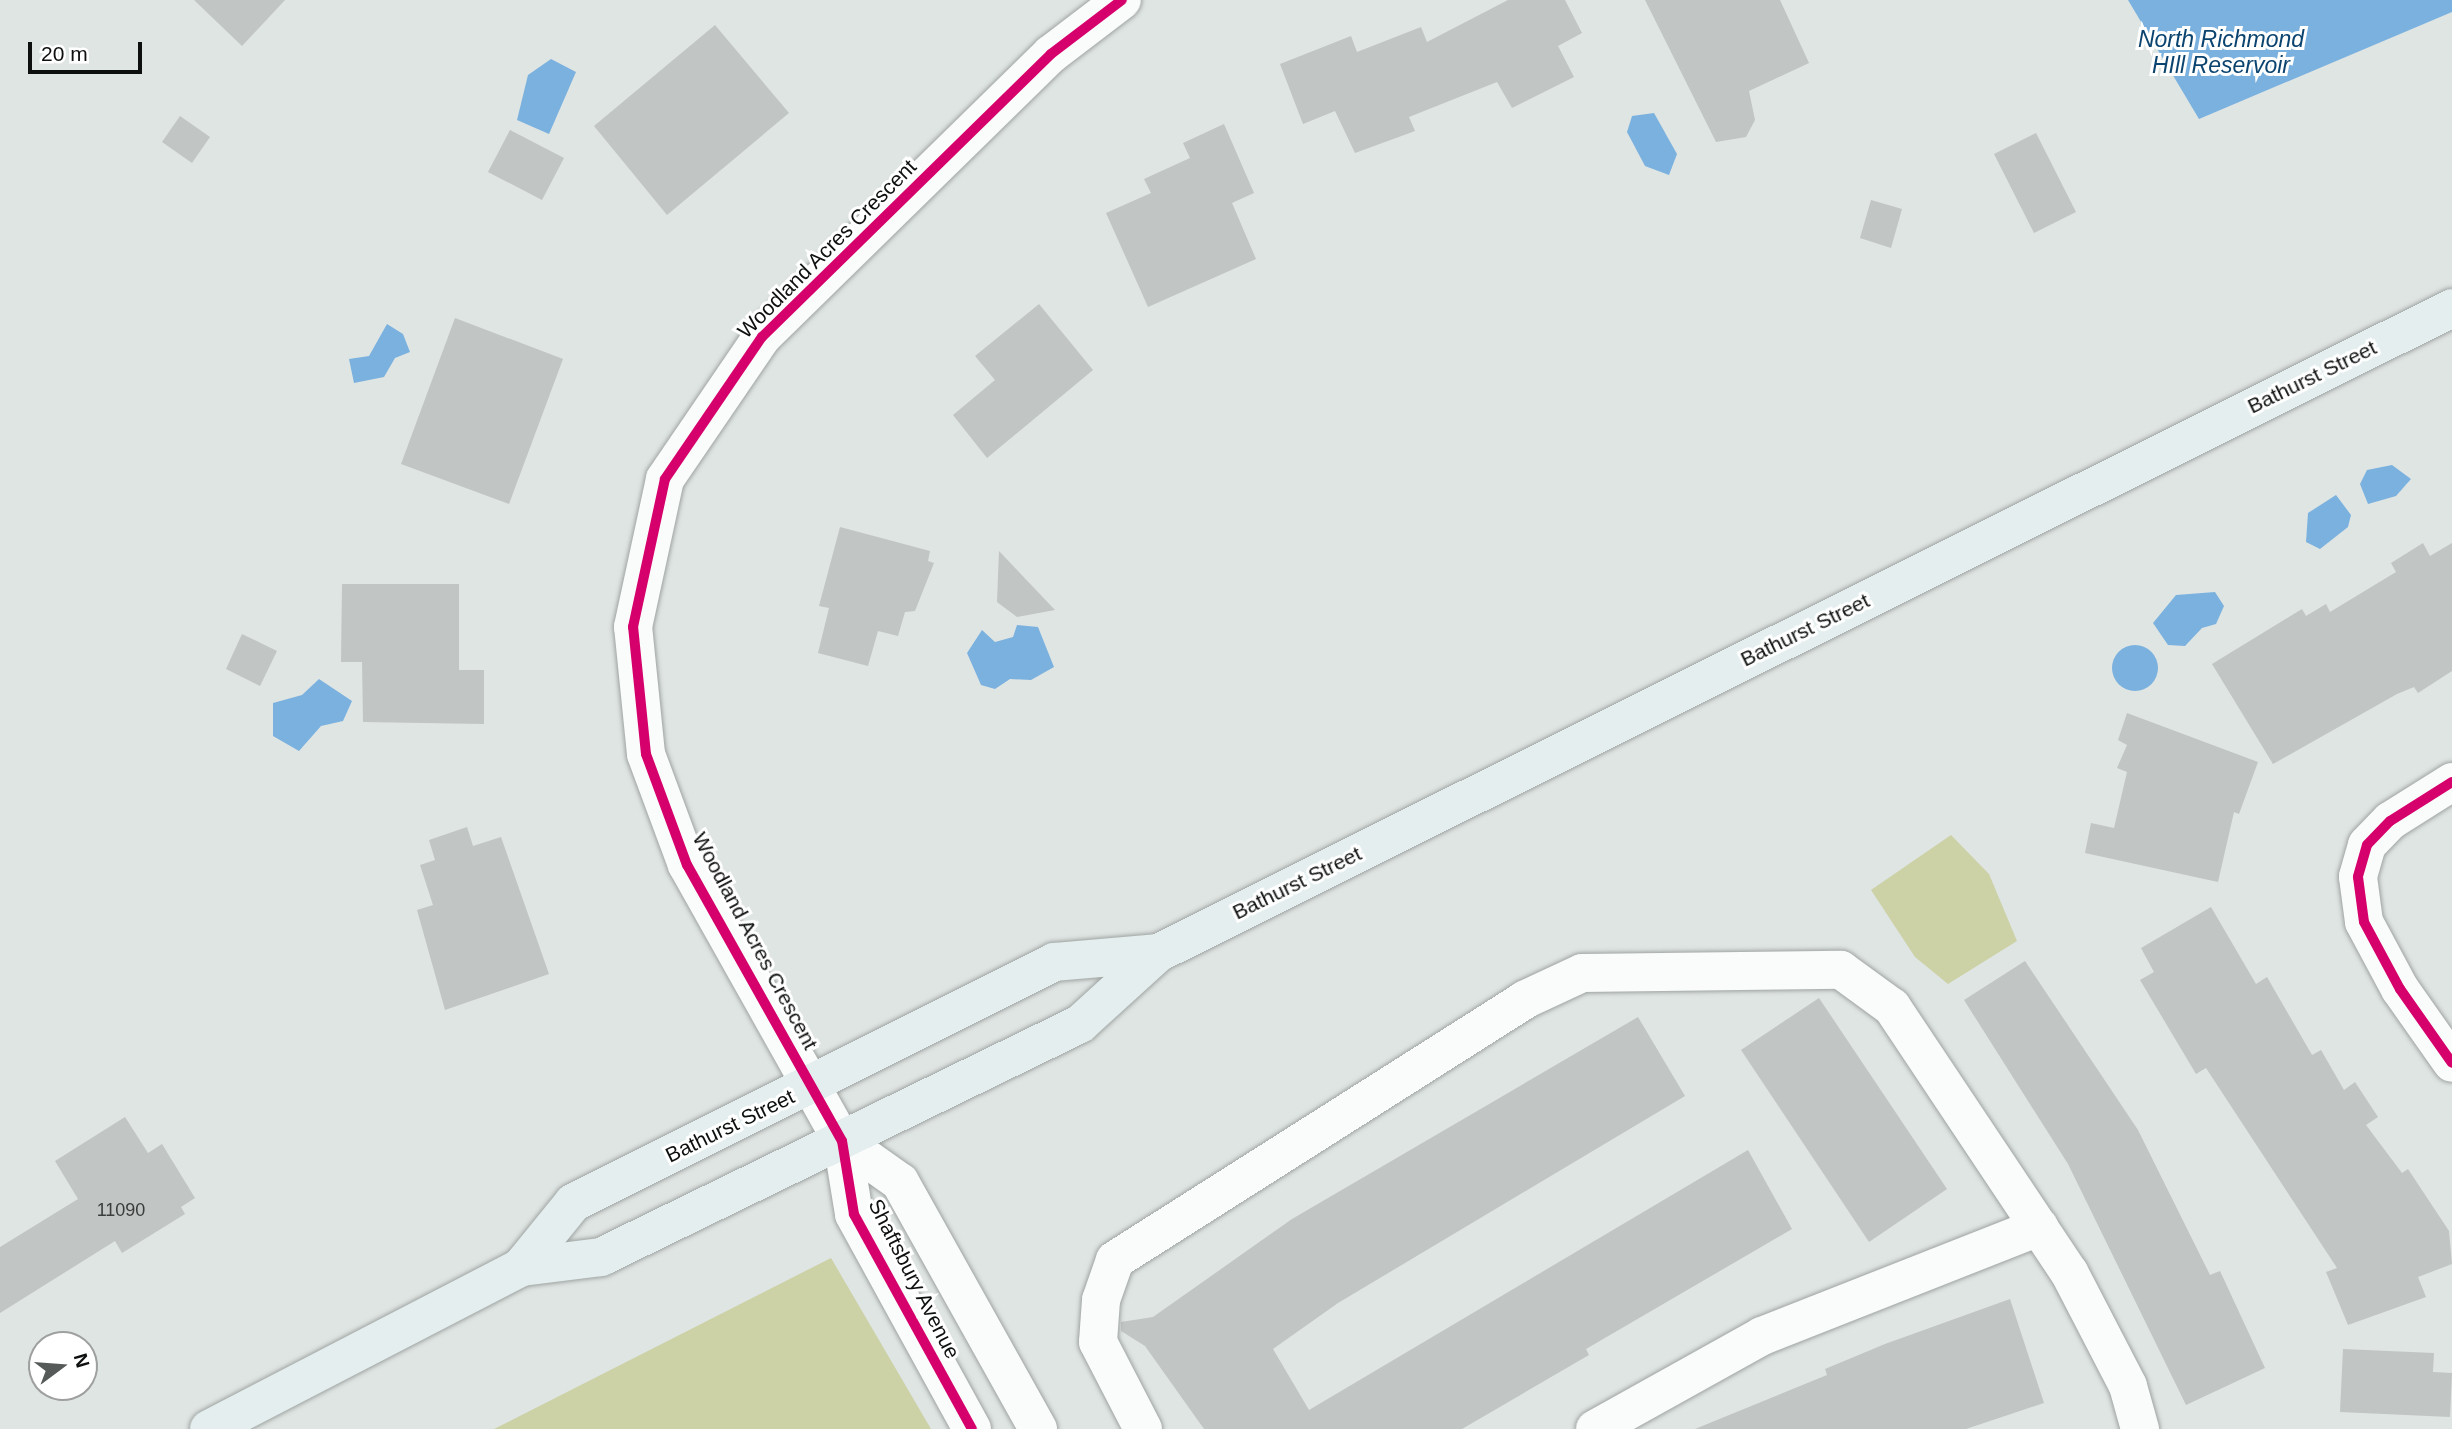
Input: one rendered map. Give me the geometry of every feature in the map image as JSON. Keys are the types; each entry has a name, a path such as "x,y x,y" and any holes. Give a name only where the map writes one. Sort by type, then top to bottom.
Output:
{"main road":[{"name":"Bathurst Street","path":"209,1429 521,1267 601,1257 1080,1024 1158,953 2452,307"},
{"name":"Bathurst Street","path":"521,1267 573,1203 812,1086 1054,962 1158,953"}],"street":[{"name":"Woodland Acres Crescent","path":"842,1141 687,866 646,754 634,627 665,479 762,337 1051,54 1122,0"},
{"path":"2452,782 2390,821 2367,845 2358,877 2364,922 2400,989 2452,1063"},
{"path":"1143,1429 1098,1342 1101,1300 1115,1260 1524,1000 1582,973 1841,970 1892,1007 2039,1227 2128,1386 2140,1429"},
{"name":"Shaftsbury Avenue","path":"842,1141 854,1214 972,1429"},
{"name":"Shaftsbury Avenue","path":"842,1141 900,1182 1038,1429"},
{"path":"1595,1429 1762,1336 2039,1227"}],"green space":[{"path":"1951,835 1989,874 2017,941 1948,984 1915,957 1871,890"},
{"path":"831,1258 931,1429 494,1429"}],"water":[{"name":"North Richmond HIll Reservoir","path":"2128,0 2452,0 2452,12 2199,119"},
{"path":"551,59 576,72 549,134 517,120 528,75"},
{"path":"1654,113 1677,154 1669,175 1645,166 1627,132 1632,116"},
{"path":"387,324 403,334 410,352 395,358 384,377 354,383 349,359 369,356"},
{"path":"2392,465 2411,479 2396,496 2368,504 2360,484 2367,470"},
{"path":"2336,495 2351,515 2348,527 2320,549 2306,542 2308,513"},
{"path":"2215,592 2224,606 2216,624 2202,628 2185,646 2168,645 2153,623 2176,595"},
{"path":"1017,625 1038,627 1054,667 1031,680 1010,679 995,689 981,685 967,653 982,630 995,642 1013,637"},
{"path":"2135,645 2151,652 2158,668 2151,684 2135,691 2119,684 2112,668 2119,652"},
{"path":"319,679 352,701 343,721 321,726 299,751 273,736 273,703 302,695"}],"building":[{"path":"194,0 285,0 242,46"},
{"path":"1508,0 1565,0 1582,33 1558,46 1574,77 1512,108 1497,82 1409,117 1415,131 1355,153 1335,111 1303,124 1280,64 1351,36 1357,52 1421,27 1427,42"},
{"path":"1645,0 1780,0 1809,63 1749,91 1755,120 1746,137 1716,142"},
{"path":"715,25 789,113 667,215 594,126"},
{"path":"180,116 210,137 192,163 162,142"},
{"path":"1224,124 1254,193 1232,203 1256,259 1148,307 1106,213 1151,193 1144,179 1190,158 1183,143"},
{"path":"510,130 564,158 542,200 488,172"},
{"path":"2036,133 2076,212 2034,233 1994,154"},
{"path":"1871,200 1902,209 1891,248 1860,238"},
{"path":"1039,304 1093,370 987,458 953,415 995,380 975,356"},
{"path":"455,318 563,359 509,504 401,464"},
{"path":"840,527 930,551 928,561 934,563 915,611 905,612 898,636 878,631 868,666 818,653 829,608 819,606"},
{"path":"2423,543 2430,556 2452,543 2452,671 2418,693 2414,687 2397,694 2273,764 2212,664 2302,609 2306,616 2326,604 2330,612 2396,572 2391,563"},
{"path":"999,551 1055,610 1017,617 997,602"},
{"path":"342,584 459,584 459,670 484,670 484,724 363,722 362,662 341,662"},
{"path":"242,634 277,651 260,686 226,669"},
{"path":"2127,713 2258,762 2239,814 2234,812 2218,882 2085,853 2091,823 2114,828 2127,772 2117,768 2127,745 2118,740"},
{"path":"467,827 473,846 501,837 549,974 445,1010 417,910 433,905 420,865 435,860 429,840"},
{"path":"2211,907 2256,984 2267,977 2312,1055 2321,1050 2344,1090 2355,1082 2378,1117 2366,1125 2402,1173 2408,1169 2449,1231 2452,1264 2418,1277 2426,1297 2348,1325 2326,1272 2337,1268 2206,1068 2196,1074 2140,980 2154,972 2141,948"},
{"path":"2025,961 2138,1130 2210,1275 2220,1271 2265,1368 2186,1405 2068,1164 1964,1000"},
{"path":"1819,998 1947,1189 1869,1242 1741,1050"},
{"path":"1638,1017 1685,1096 1338,1303 1273,1349 1309,1410 1748,1150 1792,1229 1586,1349 1589,1355 1462,1429 1204,1429 1145,1346 1121,1331 1121,1322 1153,1317 1292,1219"},
{"path":"125,1117 148,1153 162,1144 195,1198 181,1207 185,1214 122,1253 115,1241 0,1313 0,1247 78,1199 55,1161"},
{"path":"2010,1299 2044,1403 1966,1429 1695,1429 1827,1375 1825,1369 1885,1344"},
{"path":"2343,1349 2434,1353 2433,1372 2452,1373 2450,1417 2340,1412"}],"cycle path":[{"path":"972,1429 854,1214 842,1141 687,865 646,754 633,627 665,479 762,337 1051,54 1122,0"},
{"path":"2452,782 2390,821 2367,845 2358,877 2364,922 2400,989 2452,1063"}]}
